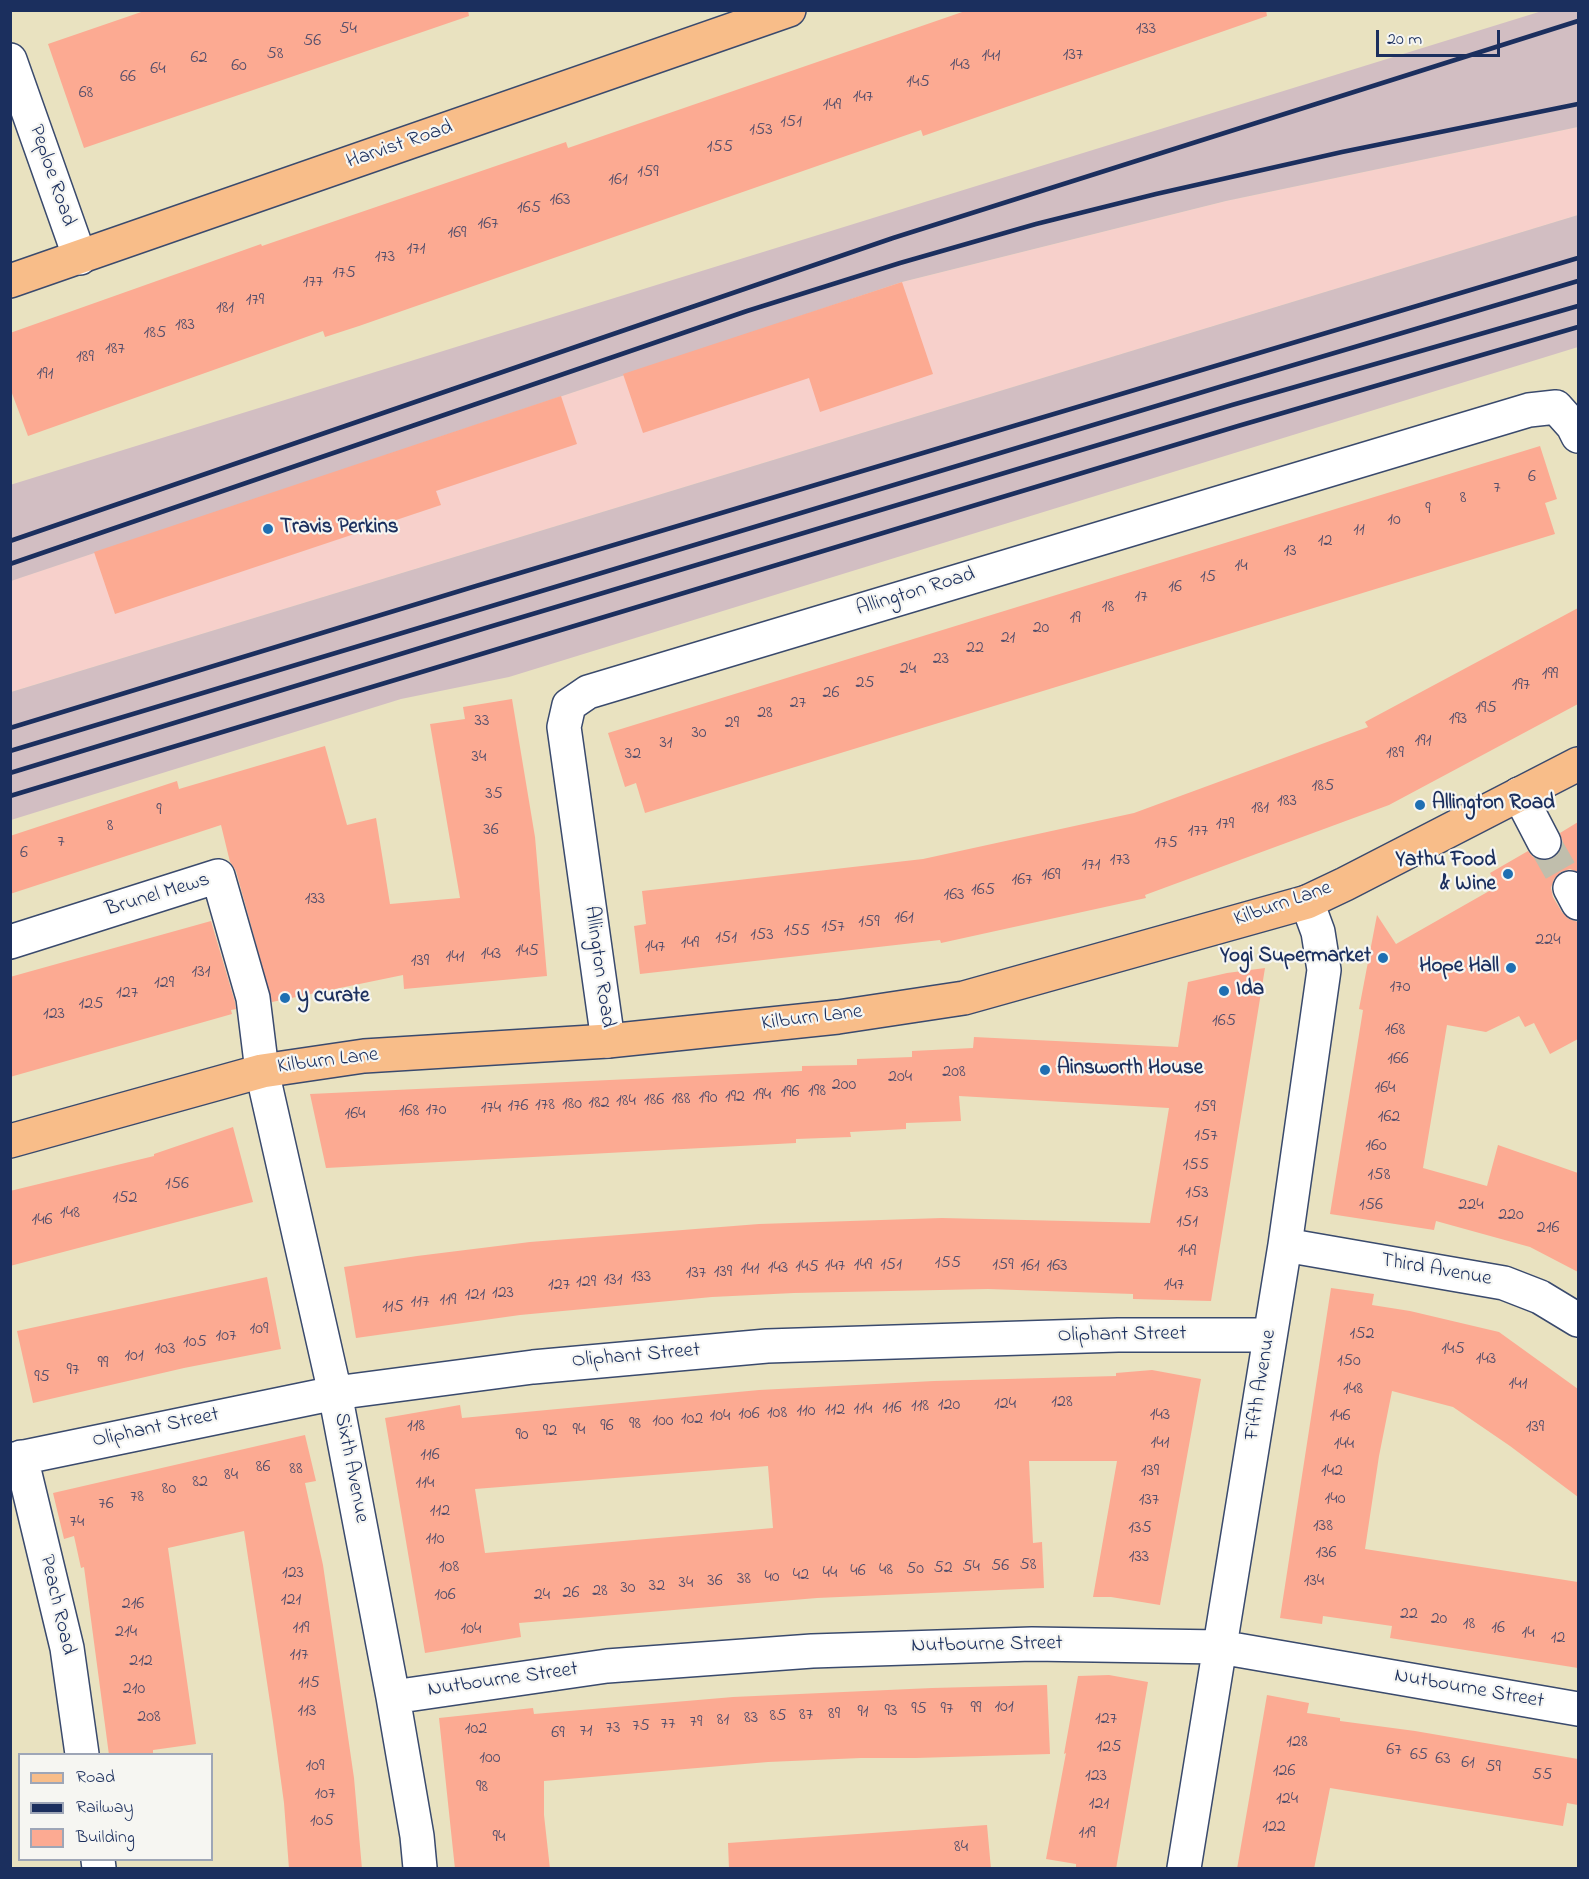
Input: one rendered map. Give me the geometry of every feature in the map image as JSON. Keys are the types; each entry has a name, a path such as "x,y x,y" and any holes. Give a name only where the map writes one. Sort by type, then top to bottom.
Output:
{"main road":[{"name":"Harvist Road","path":"10,281 789,10"},
{"name":"Kilburn Lane","path":"10,1141 262,1071 364,1056 608,1041 838,1017 964,998 1306,902 1578,764"}],"street":[{"name":"Peploe Road","path":"10,60 80,258"},
{"name":"Allington Road","path":"608,1041 564,727 569,705 588,692 1529,410 1556,407 1573,426 1578,436"},
{"path":"1519,795 1544,842"},
{"name":"Brunel Mews","path":"10,942 218,876 253,998 262,1071"},
{"name":"Fifth Avenue","path":"1184,1869 1285,1245 1324,970 1318,932 1306,902"},
{"name":"Sixth Avenue","path":"262,1071 335,1393 393,1697 417,1836 420,1869"},
{"name":"Third Avenue","path":"1285,1245 1504,1283 1540,1296 1578,1320"},
{"name":"Oliphant Street","path":"16,1458 335,1393 533,1366 767,1346 1118,1335 1270,1335"},
{"name":"Peach Road","path":"16,1458 67,1648 82,1753"},
{"name":"Nutbourne Street","path":"393,1697 607,1666 812,1651 1032,1644 1220,1647 1578,1710"}],"shaded area":[{"path":"1542,11 1578,11 1578,127 1226,201 902,282 11,581 10,485"},
{"path":"1578,127 1578,215 11,692 10,581 902,282 1226,201"},
{"path":"1578,215 1578,347 509,677 401,699 11,820 11,692"}],"building":[{"path":"147,10 468,10 469,16 84,148 48,44"},
{"path":"968,10 1266,10 1267,16 923,136 921,130 359,326 325,337 323,331 28,436 10,388 10,333 261,244 262,246 566,142 568,148"},
{"path":"902,282 933,374 820,412 809,378 643,433 623,374"},
{"name":"Travis Perkins","path":"561,396 577,444 436,491 441,505 115,614 94,552"},
{"path":"1540,446 1557,499 1545,503 1555,534 645,813 636,783 625,787 608,733"},
{"path":"1578,608 1578,704 1389,805 1145,895 1146,898 941,943 940,940 640,974 634,926 646,924 642,891 923,859 1134,813 1368,727 1365,722"},
{"path":"512,699 535,837 547,976 404,989 403,975 272,1002 221,825 10,894 10,836 177,781 179,789 325,746 347,825 376,818 390,904 460,898 430,724 465,719 463,707"},
{"path":"1578,822 1578,872 1570,869 1561,872 1554,879 1551,888 1553,897 1562,912 1569,919 1578,922 1578,1039 1550,1054 1534,1023 1525,1027 1519,1016 1486,1032 1447,1025 1423,1168 1487,1186 1498,1145 1578,1173 1578,1272 1530,1247 1436,1221 1434,1230 1330,1214 1363,1010 1359,1009 1377,915 1396,944 1498,886 1490,873 1528,851 1533,857 1543,861 1553,858 1559,853 1563,843 1560,833"},
{"path":"211,921 235,1002 236,1009 231,1010 232,1014 10,1077 10,977"},
{"path":"1265,968 1211,1301 1133,1299 1133,1294 988,1289 794,1293 712,1297 520,1315 356,1338 344,1267 417,1256 530,1242 759,1224 942,1218 1150,1223 1169,1108 959,1096 961,1121 906,1123 906,1129 850,1132 851,1137 796,1139 796,1143 326,1168 310,1094 802,1071 802,1066 857,1065 857,1059 912,1057 912,1051 973,1048 974,1037 1178,1047 1188,982 1227,973"},
{"path":"233,1127 253,1202 10,1266 10,1191 154,1156 154,1154"},
{"path":"267,1277 281,1349 184,1368 33,1403 17,1331"},
{"path":"1331,1288 1374,1294 1372,1305 1410,1311 1499,1332 1578,1389 1578,1497 1453,1407 1392,1391 1379,1456 1365,1549 1578,1582 1578,1668 1390,1638 1392,1626 1323,1616 1322,1624 1280,1618"},
{"path":"1152,1370 1201,1379 1160,1605 1111,1597 1093,1597 1117,1461 1029,1461 1033,1543 1042,1542 1044,1588 817,1598 519,1623 521,1637 425,1653 385,1418 460,1405 462,1418 759,1390 934,1381 1116,1376 1116,1373","holes":["768,1466 773,1528 485,1553 475,1489"]},
{"path":"305,1435 316,1481 305,1483 323,1565 354,1778 362,1869 289,1869 284,1803 244,1531 168,1548 196,1744 153,1750 153,1753 109,1753 84,1567 81,1568 74,1536 64,1539 53,1493"},
{"path":"1109,1675 1148,1682 1116,1869 1076,1869 1076,1864 1046,1859 1078,1676"},
{"path":"1047,1685 1050,1754 768,1762 544,1781 544,1815 550,1869 455,1869 439,1718 533,1708 534,1714 733,1697"},
{"path":"1267,1695 1309,1703 1307,1713 1340,1718 1340,1721 1415,1731 1578,1759 1578,1805 1567,1803 1563,1826 1330,1788 1314,1869 1237,1869"},
{"path":"987,1825 991,1869 729,1869 728,1843"}],"tunnel":[{"path":"1544,842 1570,888"}],"railway":[{"path":"10,541 893,238 1578,21"},
{"path":"10,564 747,311 900,263 1036,224 1156,194 1342,152 1578,104"},
{"path":"10,728 476,586 1578,258"},
{"path":"10,751 1578,281"},
{"path":"10,773 1232,405 1578,306"},
{"path":"10,796 1238,426 1578,327"}],"place":[{"name":"Travis Perkins","path":"268,529"},
{"name":"Allington Road","path":"1420,805"},
{"name":"Yathu Food & Wine","path":"1508,874"},
{"name":"Yogi Supermarket","path":"1383,958"},
{"name":"Hope Hall","path":"1511,968"},
{"name":"Ida","path":"1224,991"},
{"name":"y curate","path":"285,998"},
{"name":"Ainsworth House","path":"1045,1070"}]}
